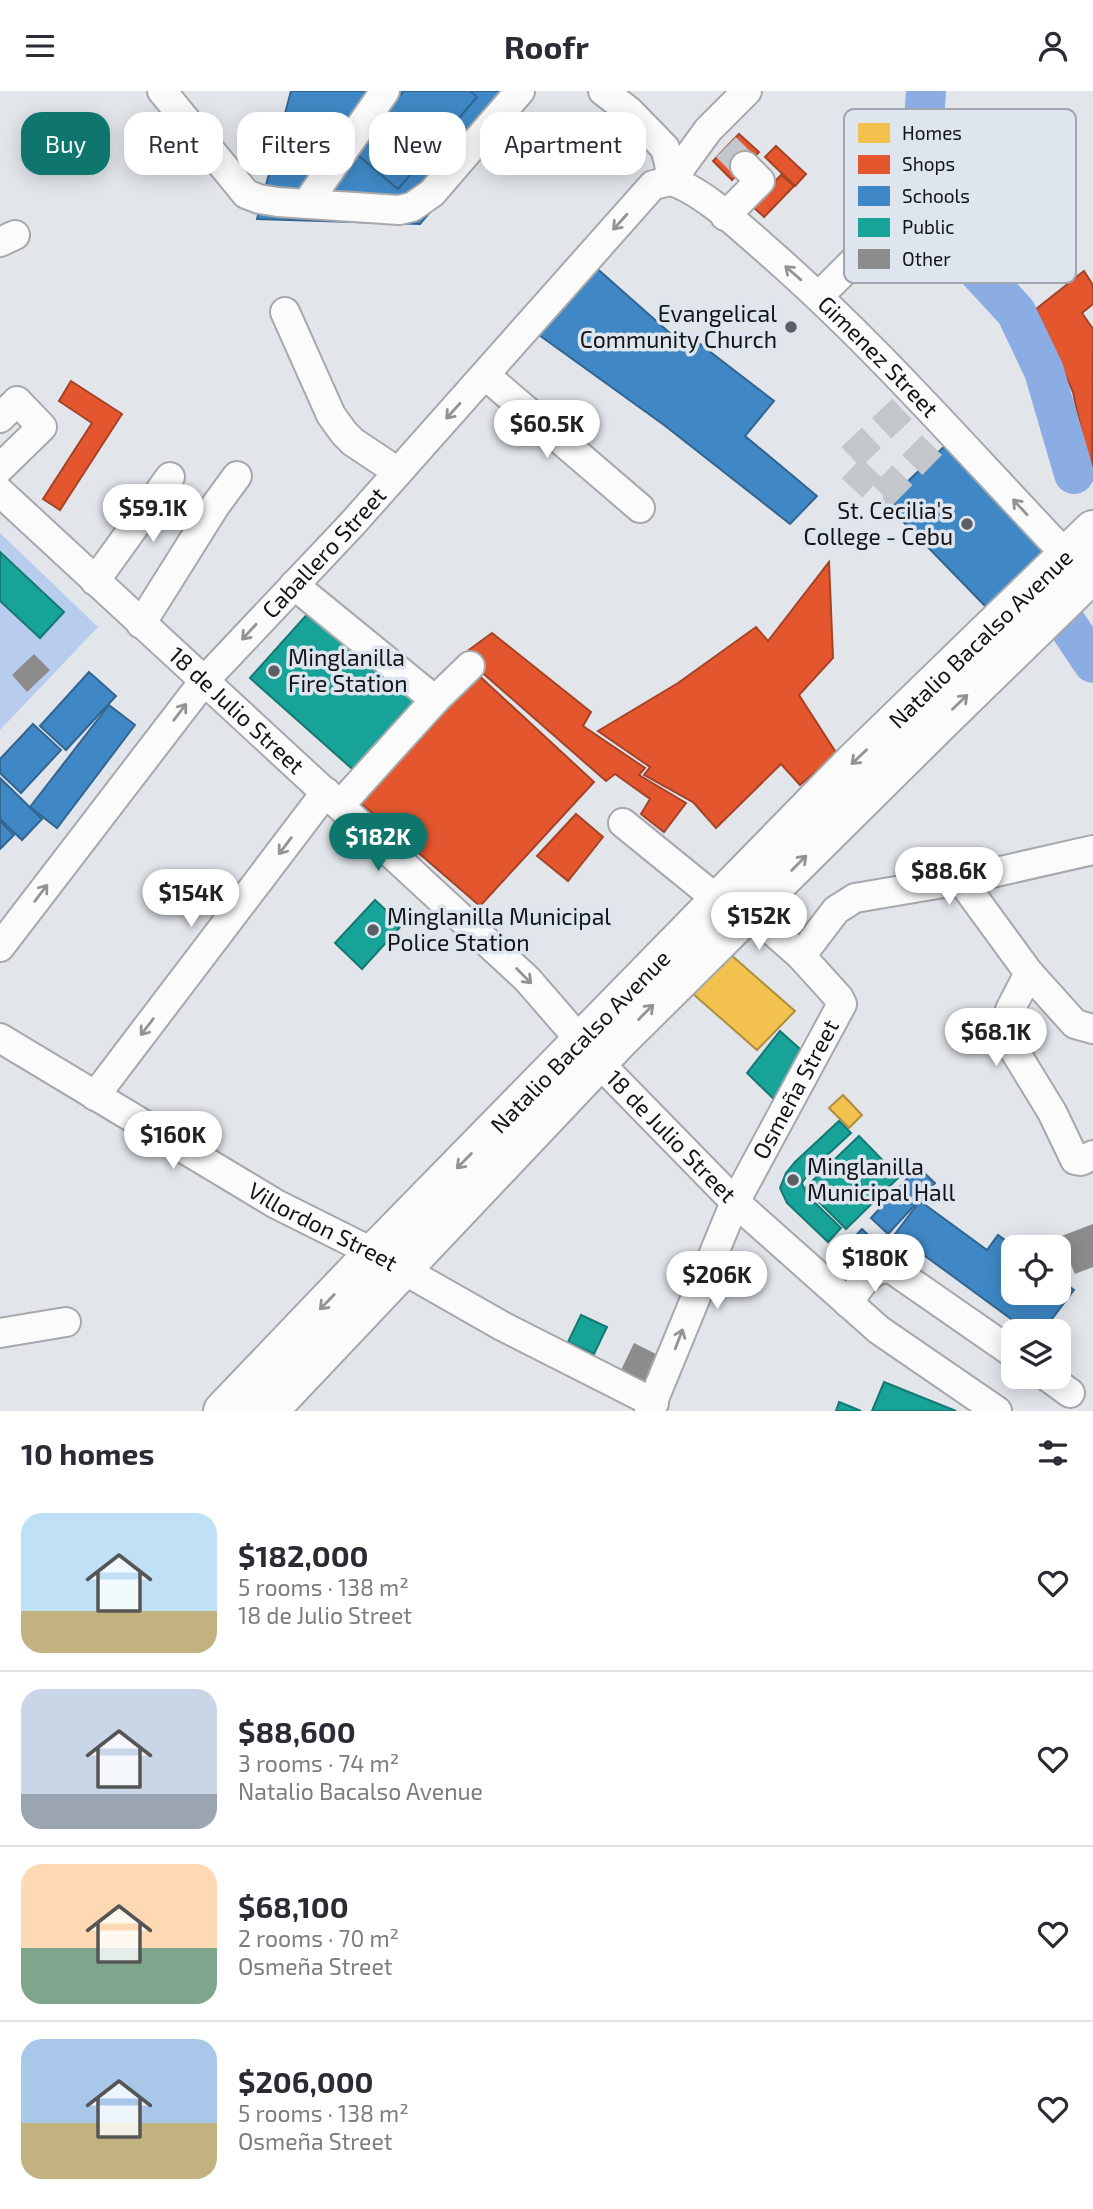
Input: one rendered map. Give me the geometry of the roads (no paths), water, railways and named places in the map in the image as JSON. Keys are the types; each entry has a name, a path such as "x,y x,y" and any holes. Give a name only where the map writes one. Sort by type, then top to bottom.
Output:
{"highway":[{"name":"Natalio Bacalso Avenue","path":"268,1411 388,1261 551,1073 589,1051 735,906 854,762 1084,553"},
{"name":"Natalio Bacalso Avenue","path":"223,1411 388,1261"}],"street":[{"path":"162,91 246,194 278,202 399,210 412,207 432,193 520,91"},
{"path":"307,203 385,91"},
{"path":"603,91 629,111 665,148 670,163 671,181 727,148 747,91"},
{"path":"726,216 760,181 727,148"},
{"name":"Gimenez Street","path":"671,181 687,186 726,216 819,296 940,437 1084,553"},
{"name":"Caballero Street","path":"0,947 204,681 369,504 391,467 485,375 653,185 671,181"},
{"path":"819,296 844,271"},
{"path":"285,312 331,415 354,442 391,467"},
{"path":"485,375 640,508"},
{"path":"0,418 17,401 42,427 0,468"},
{"path":"141,624 215,506 237,476"},
{"path":"95,582 170,477"},
{"name":"18 de Julio Street","path":"0,492 527,979 589,1051 735,1202 879,1330 997,1411"},
{"path":"294,585 435,701"},
{"path":"95,1096 333,798 470,666"},
{"name":"Osmeña Street","path":"623,823 801,956 839,997 842,1005 735,1202 652,1407"},
{"path":"801,956 836,910 855,898 961,880 1093,850"},
{"path":"961,880 1029,973 1075,1024 1093,1029"},
{"path":"1029,973 1010,1010 1003,1032 1052,1112 1074,1160 1081,1161 1093,1156"},
{"name":"Villordon Street","path":"0,1038 276,1204 388,1261 652,1407"},
{"path":"848,1303 871,1273 877,1269 892,1269 1001,1345"},
{"path":"0,1333 66,1322"}],"waterway":[{"path":"925,109 926,91"},
{"path":"989,283 1016,312 1044,371 1074,474"},
{"path":"1067,624 1093,663"}],"tunnel":[{"path":"726,147 745,166"},
{"path":"902,409 848,460 848,465 883,495 933,444"}],"place":[{"name":"Evangelical Community Church","path":"791,327"},
{"name":"St. Cecilia's College - Cebu","path":"967,524"},
{"name":"Minglanilla Fire Station","path":"274,671"},
{"name":"Minglanilla Municipal Police Station","path":"373,930"},
{"name":"Minglanilla Municipal Hall","path":"793,1180"}]}
